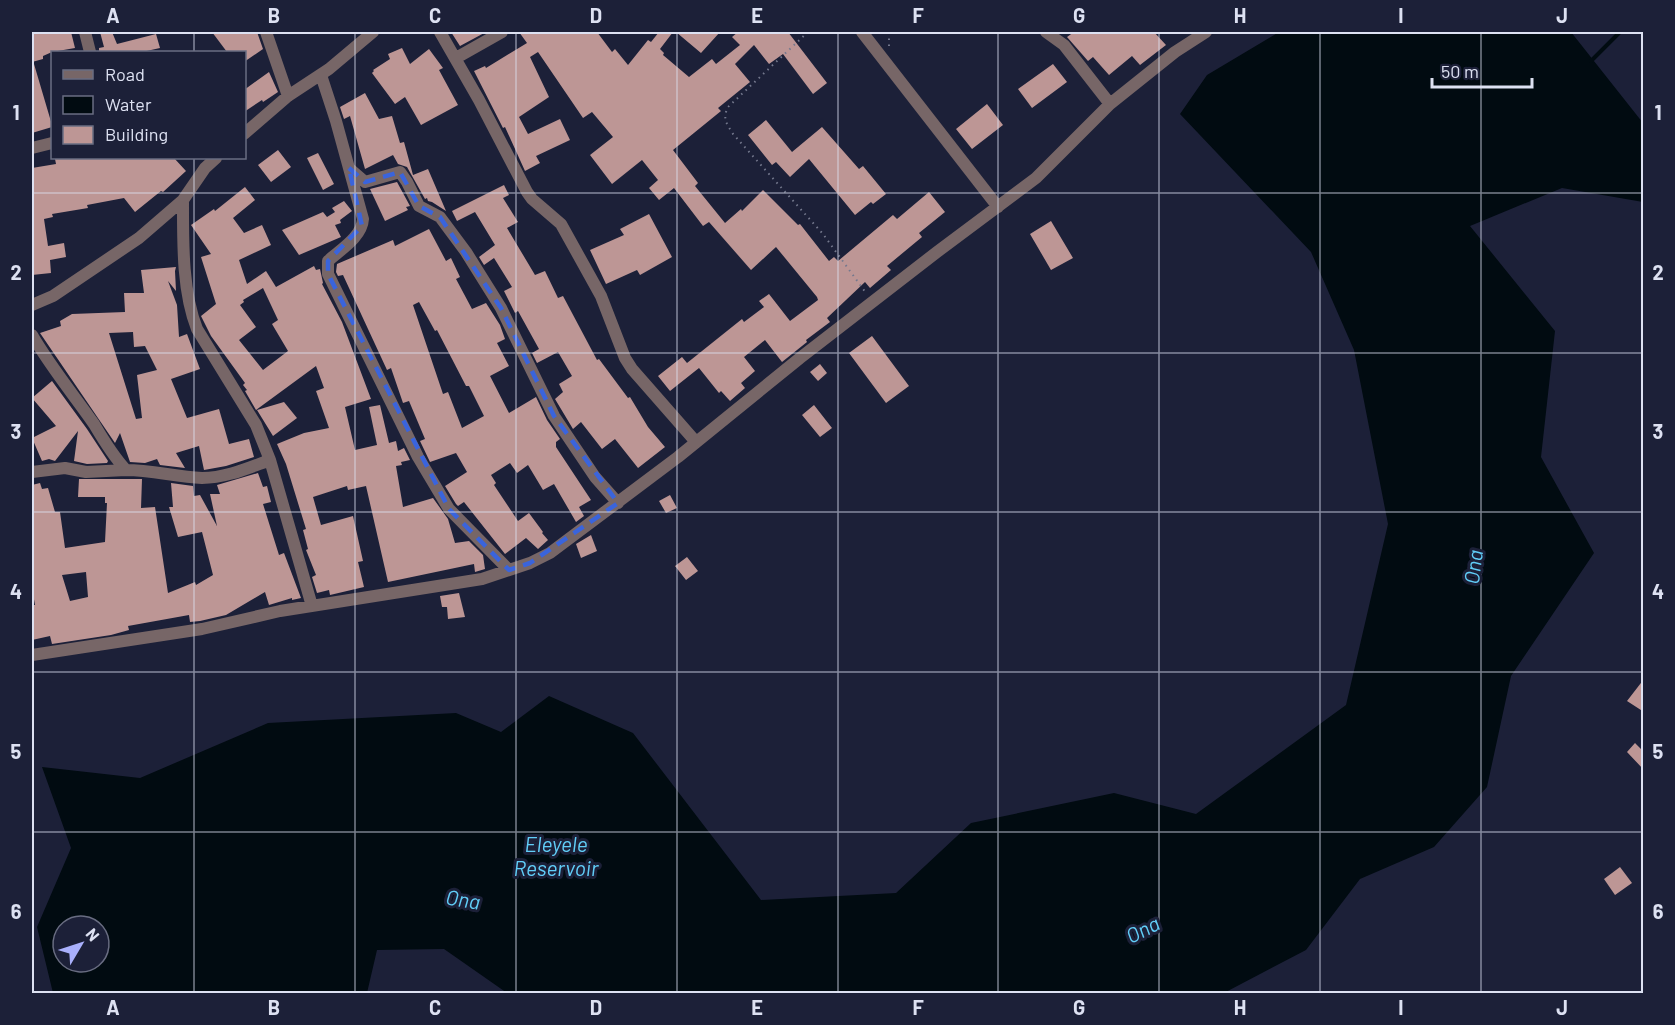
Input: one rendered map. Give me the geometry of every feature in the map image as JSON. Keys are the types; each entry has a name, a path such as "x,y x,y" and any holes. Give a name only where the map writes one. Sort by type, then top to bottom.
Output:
{"street":[{"path":"85,32 90,51"},
{"path":"266,32 288,96"},
{"path":"246,132 288,96 321,75 373,32"},
{"path":"440,32 527,192 561,224 601,296 629,363 696,442"},
{"path":"456,58 502,32"},
{"path":"862,32 998,207"},
{"path":"1046,32 1064,45 1110,104"},
{"path":"32,655 202,629 280,611 482,579 550,553 618,503 873,302 1036,178 1110,104 1175,52 1206,32"},
{"path":"321,75 363,219 357,235 328,261 328,274 408,438 449,509 509,570"},
{"path":"32,148 51,143"},
{"path":"32,305 53,296 139,238 183,200 205,168 215,159"},
{"path":"349,168 365,182 400,172 419,206 440,217 466,252 501,308 554,416 595,477 618,503"},
{"path":"183,200 183,240 191,312 198,329 256,425 270,460 312,606"},
{"path":"32,335 111,454 126,470"},
{"path":"32,472 65,468 86,472 144,470 204,478 233,474 270,460"}],"path":[{"path":"808,32 728,107 724,114 725,122 733,134 823,234 873,302"}],"highlighted area":[{"path":"349,168 365,182 400,172 419,206 440,217 501,308 554,416 618,503 530,563 509,570 449,509 328,274 328,261 362,226"}],"water":[{"name":"Eleyele Reservoir","path":"1279,32 1571,32 1643,123 1643,202 1562,188 1470,226 1555,331 1541,457 1594,553 1511,676 1487,787 1434,847 1360,879 1306,950 1222,994 507,993 444,949 377,950 367,993 53,993 37,927 71,848 42,767 140,778 268,723 456,713 501,732 549,696 633,733 761,900 896,893 971,823 1114,793 1196,814 1346,705 1388,524 1354,350 1311,252 1180,114 1207,75"}],"building":[{"path":"32,32 71,32 75,48 51,51 43,56 43,59 32,62"},
{"path":"100,32 112,32 117,44 156,34 160,48 146,51 99,51 99,48 104,47"},
{"path":"212,32 257,32 263,49 246,61 246,51 226,51"},
{"path":"451,32 486,32 460,46"},
{"path":"519,32 597,32 612,52 615,49 628,65 648,40 651,42 659,32 673,32 660,49 663,55 689,77 712,59 716,64 740,45 732,37 738,32 788,32 827,83 813,94 783,54 769,64 754,45 735,64 750,82 718,108 721,111 673,150 698,183 695,186 725,223 741,209 742,211 763,190 798,225 800,224 829,261 834,257 838,261 893,215 897,219 929,192 945,212 919,233 922,237 887,266 891,270 870,288 865,282 827,318 830,322 782,362 765,340 744,357 755,371 741,383 745,388 730,401 721,391 719,393 699,368 670,391 658,376 682,357 687,363 742,319 744,322 764,307 759,301 769,294 790,321 818,300 817,297 776,247 751,270 709,222 703,226 674,188 659,200 649,188 658,180 642,160 612,184 590,155 613,137 592,112 583,118 538,52 530,57 549,97 519,117 528,134 560,119 570,140 536,156 540,163 525,171 505,127 503,128 474,71 485,66 486,68 527,43"},
{"path":"676,32 720,32 701,53"},
{"path":"1074,32 1154,32 1166,45 1140,65 1132,56 1109,75 1093,57 1088,61 1067,37"},
{"path":"402,48 410,64 429,49 443,68 439,70 458,105 421,125 405,97 395,104 372,73 390,59 388,54"},
{"path":"32,64 34,64 51,127 32,133"},
{"path":"1053,64 1067,82 1032,108 1018,89"},
{"path":"269,72 278,92 246,111 246,89"},
{"path":"365,93 379,119 392,116 400,143 404,142 413,175 428,169 446,211 428,201 427,198 425,199 407,167 398,164 393,155 365,169 350,116 344,119 340,107"},
{"path":"987,104 1003,125 972,149 956,129"},
{"path":"766,120 792,152 822,127 859,169 863,166 886,194 855,215 809,159 790,177 776,162 772,165 748,135"},
{"path":"278,150 291,167 271,182 258,165"},
{"path":"318,153 334,184 323,190 307,158"},
{"path":"55,159 175,159 186,171 163,192 161,191 135,212 124,198 87,205 88,208 52,214 53,217 44,219 48,246 64,243 66,257 50,260 51,273 32,275 32,168 56,164"},
{"path":"397,182 410,206 406,207 408,210 385,221 370,189"},
{"path":"504,185 509,195 503,198 518,222 507,228 535,275 545,271 558,298 563,296 597,360 599,359 628,398 630,397 648,427 665,447 638,468 615,439 602,449 581,422 573,429 555,399 563,392 559,384 572,376 558,352 537,363 532,353 539,349 518,311 515,313 504,291 512,287 494,258 484,265 479,257 495,245 475,212 457,221 452,211"},
{"path":"245,187 255,200 233,218 244,233 262,225 271,245 239,260 247,284 266,271 276,287 314,266 316,270 320,269 322,284 342,322 371,399 345,407 355,450 377,445 369,407 380,405 389,443 396,441 398,451 404,448 410,460 396,466 403,507 433,498 448,519 455,543 469,541 483,555 485,569 475,572 474,564 388,582 366,486 348,490 347,486 313,497 321,525 353,516 363,561 358,562 364,587 330,595 329,590 317,593 312,577 316,575 306,550 308,549 303,530 306,529 286,464 277,444 304,433 329,428 316,391 324,388 316,366 256,410 245,391 247,390 243,385 245,383 211,336 201,316 216,304 201,257 211,254 191,225 214,209 215,211","holes":["263,288 278,320 272,324 288,351 263,370 239,340 256,327 240,305 244,302 243,300"]},
{"path":"344,201 352,211 340,220 341,223 335,225 341,237 299,255 282,230 323,212 327,217 335,212 332,208"},
{"path":"649,214 672,257 640,275 637,270 606,284 590,250 624,235 620,229"},
{"path":"1051,221 1073,258 1051,270 1030,234"},
{"path":"429,229 446,261 451,258 460,277 456,279 472,309 486,303 500,325 505,339 497,343 509,366 490,376 509,413 536,397 547,420 560,439 556,442 556,447 591,500 579,507 584,516 576,522 554,484 543,490 528,465 517,473 510,463 491,475 496,483 494,485 518,521 529,513 543,532 548,540 538,549 526,538 505,554 464,502 458,506 456,504 445,486 467,472 456,453 430,462 420,441 425,439 409,401 403,403 391,368 387,370 343,275 338,276 336,272 337,264 393,240 395,246","holes":["419,302 435,331 437,330 484,416 462,428 448,392 443,394 413,305"]},
{"path":"176,267 176,291 168,281 177,305 179,337 187,334 200,369 171,379 187,418 219,409 229,444 249,439 254,457 204,470 199,446 176,453 185,468 160,465 157,459 145,463 130,462 120,433 115,443 40,333 61,326 60,321 72,314 125,312 124,293 144,293 141,270","holes":["133,332 134,347 145,346 157,370 137,375 142,418 136,419 109,333"]},
{"path":"872,336 909,386 886,403 849,353"},
{"path":"820,364 827,373 818,381 810,372"},
{"path":"52,381 87,429 108,461 107,463 87,464 74,461 78,431 55,461 49,459 42,461 32,438 56,426 32,398"},
{"path":"284,402 297,418 273,436 257,410"},
{"path":"814,405 832,428 820,437 802,415"},
{"path":"258,473 263,487 267,486 271,502 263,504 279,555 284,553 301,598 292,600 292,598 269,605 265,592 226,615 200,621 190,622 189,615 128,626 129,630 111,635 52,644 50,636 32,640 32,605 35,605 32,588 32,485 40,483 42,489 48,488 55,512 60,512 65,548 105,542 107,503 105,503 105,497 78,497 79,479 142,479 141,508 155,507 168,593 195,582 196,585 213,575 202,532 178,537 169,507 173,507 171,483 193,486 194,496 200,495 217,526 210,494 220,494 217,485","holes":["86,572 88,597 70,601 62,575"]},
{"path":"670,495 677,508 666,513 659,501"},
{"path":"591,535 597,551 581,558 576,544"},
{"path":"687,557 698,571 686,580 675,566"},
{"path":"459,593 465,617 448,619 447,607 442,607 440,596"},
{"path":"1644,679 1644,712 1627,701"},
{"path":"1635,743 1644,752 1644,770 1627,752"},
{"path":"1620,867 1632,883 1615,895 1604,879"}],"waterway":[{"path":"1591,61 1620,32"}],"water label":[{"name":"Ona","path":"1474,567"},
{"name":"Ona","path":"463,900"},
{"name":"Ona","path":"1143,930"}]}
